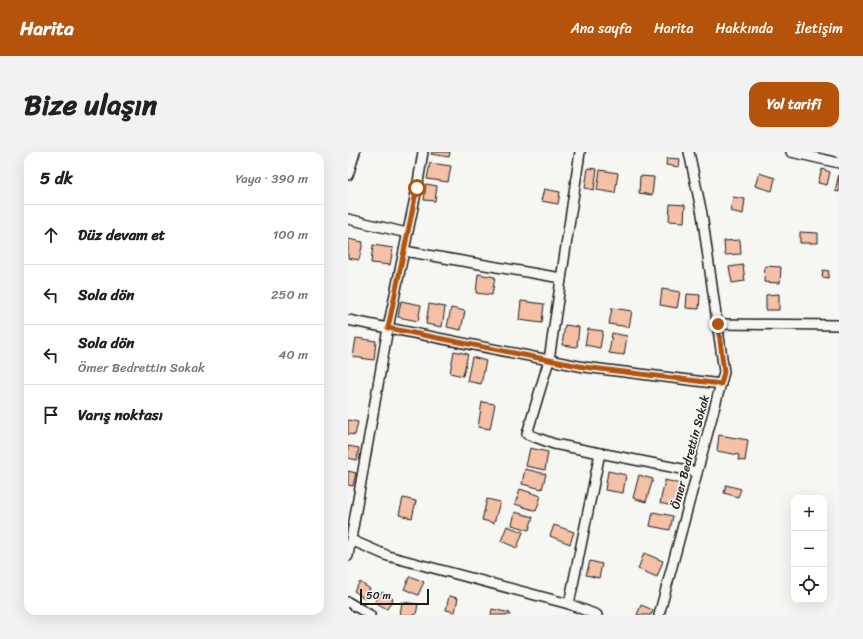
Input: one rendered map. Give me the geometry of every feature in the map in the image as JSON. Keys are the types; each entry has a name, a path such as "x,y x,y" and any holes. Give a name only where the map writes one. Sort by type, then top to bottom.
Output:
{"street":[{"path":"348,176 355,152"},
{"path":"348,556 388,328 423,152"},
{"path":"580,152 549,360 527,434 554,444 697,472"},
{"name":"Ömer Bedrettin Sokak","path":"659,615 724,372 702,214 689,152"},
{"path":"790,152 839,163"},
{"path":"348,219 408,233"},
{"path":"404,251 561,278"},
{"path":"348,320 584,367 721,384"},
{"path":"718,324 839,325"},
{"path":"569,604 600,453"},
{"path":"351,540 388,556 569,604 597,615"},
{"path":"348,602 370,615"}],"building":[{"path":"432,152 450,152 449,157 431,154"},
{"path":"667,158 680,159 679,167 666,165"},
{"path":"430,163 451,166 448,182 427,179"},
{"path":"588,168 597,169 594,190 585,188"},
{"path":"822,169 830,172 827,185 818,183"},
{"path":"600,170 618,173 615,193 597,190"},
{"path":"759,173 775,178 772,191 755,186"},
{"path":"839,174 839,192 835,191"},
{"path":"640,176 654,177 652,195 639,193"},
{"path":"426,184 437,186 435,201 424,200"},
{"path":"544,189 560,192 558,204 541,201"},
{"path":"733,197 745,199 743,214 730,211"},
{"path":"670,204 685,205 684,222 669,221"},
{"path":"800,232 818,233 818,243 800,243"},
{"path":"348,239 363,242 359,260 348,258"},
{"path":"740,240 741,254 725,255 724,241"},
{"path":"373,245 393,248 390,265 371,263"},
{"path":"743,265 745,281 732,283 729,267"},
{"path":"765,266 781,267 780,283 764,282"},
{"path":"823,270 829,271 828,278 822,277"},
{"path":"478,274 495,277 492,295 476,293"},
{"path":"662,289 680,292 677,308 660,305"},
{"path":"687,294 700,295 699,309 686,308"},
{"path":"779,294 779,310 766,310 766,295"},
{"path":"401,301 421,305 418,321 398,317"},
{"path":"521,301 544,304 542,323 519,320"},
{"path":"429,304 445,307 442,327 426,324"},
{"path":"451,308 465,311 461,330 447,327"},
{"path":"612,308 632,311 629,327 609,324"},
{"path":"565,325 579,327 577,347 562,345"},
{"path":"588,329 603,331 600,348 585,345"},
{"path":"612,333 627,336 624,355 609,353"},
{"path":"356,338 376,341 374,360 353,357"},
{"path":"454,351 468,354 463,376 450,373"},
{"path":"472,357 486,361 481,384 467,381"},
{"path":"482,402 495,404 490,429 478,427"},
{"path":"348,420 358,422 355,435 348,434"},
{"path":"719,435 748,440 745,461 738,460 739,455 717,451"},
{"path":"348,446 359,448 357,460 348,458"},
{"path":"530,448 548,452 545,470 526,466"},
{"path":"525,469 546,474 542,489 522,484"},
{"path":"348,471 356,473 353,486 348,485"},
{"path":"608,471 626,475 623,493 605,490"},
{"path":"639,475 653,479 646,502 633,498"},
{"path":"665,480 681,484 676,507 660,503"},
{"path":"726,485 741,489 738,497 724,493"},
{"path":"520,489 541,496 536,511 515,504"},
{"path":"403,498 416,501 412,518 399,515"},
{"path":"487,499 500,502 494,523 482,520"},
{"path":"515,512 533,517 529,530 512,525"},
{"path":"653,512 673,516 670,530 650,526"},
{"path":"554,525 574,532 570,544 550,536"},
{"path":"507,526 523,532 517,548 501,541"},
{"path":"644,553 663,561 657,577 638,569"},
{"path":"590,561 602,564 599,578 586,575"},
{"path":"410,576 424,582 418,595 404,589"},
{"path":"360,582 370,589 364,598 354,591"},
{"path":"382,592 393,599 387,609 375,602"},
{"path":"449,596 458,598 455,612 446,610"},
{"path":"402,602 418,604 416,615 400,615"},
{"path":"641,605 653,610 651,615 637,615"},
{"path":"492,609 510,613 510,615 491,615"}],"route":[{"path":"417,188 388,328 584,367 721,384 724,372 718,324"}]}
